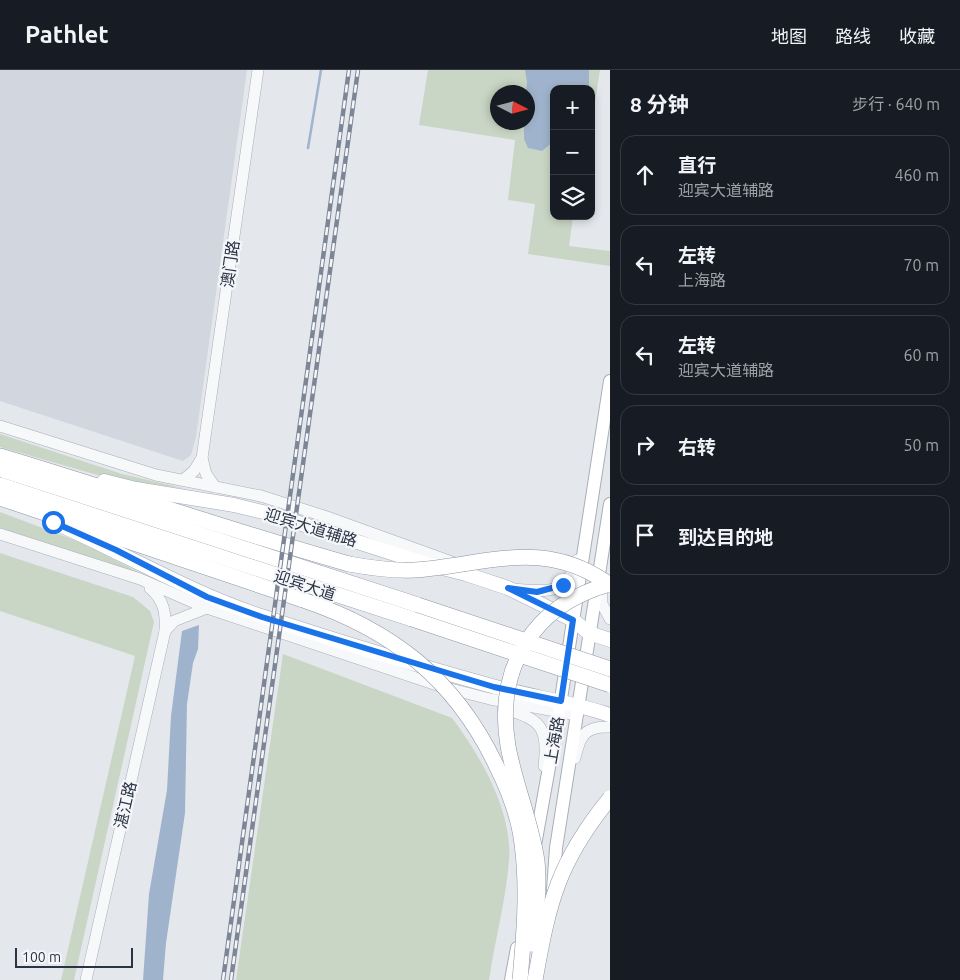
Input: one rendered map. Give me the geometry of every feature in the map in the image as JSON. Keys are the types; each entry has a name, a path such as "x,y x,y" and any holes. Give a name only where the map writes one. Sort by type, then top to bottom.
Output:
{"highway":[{"path":"0,456 87,482 244,534 349,564 385,570 414,570 502,558 534,556 566,561 592,572 610,585"},
{"name":"迎宾大道","path":"0,469 610,668"},
{"name":"迎宾大道","path":"0,485 610,685"},
{"path":"0,498 303,600 350,618 378,633 409,655 455,698 475,726 502,777 522,842 525,875 520,980"},
{"path":"524,980 532,944 538,883 532,833 508,748 505,698 520,650 542,620 566,602 589,590 610,585"},
{"path":"536,980 546,920 558,879 582,834 610,798"},
{"path":"536,980 554,901 584,843 610,810"}],"main road":[{"name":"上海路","path":"511,980 560,707 610,381"},
{"name":"迎宾大道辅路","path":"0,450 118,485 186,495 279,516 508,588 573,620 589,633 610,640"},
{"path":"0,504 53,522 116,550 207,597 262,617 560,707 610,715"},
{"name":"上海路","path":"541,980 551,922 556,848 610,504"}],"street":[{"name":"澳门路","path":"202,458 258,70"},
{"path":"0,426 156,475 261,496 324,516 476,571 508,588 537,592 553,589 565,584 572,575 595,479"},
{"path":"183,480 194,471 202,458"},
{"path":"202,458 206,474 215,486"},
{"path":"610,525 600,592 602,604 610,619"},
{"path":"0,534 140,580 207,608 443,687 490,699 560,707"},
{"name":"湛江路","path":"86,980 166,618 162,602 140,580"},
{"path":"164,631 180,618 207,608"},
{"path":"383,667 436,690 530,717 542,728 545,754 533,860"},
{"path":"556,848 581,737 588,730 598,727 610,728"}],"shaded area":[{"path":"0,70 247,70 196,437 191,455 183,461 0,401"}],"green space":[{"path":"428,70 600,70 595,102 595,85 550,85 550,220 572,220 569,246 610,251 610,266 528,254 535,204 508,200 515,140 419,125"},
{"path":"0,434 122,474 187,489 108,478 0,447"},
{"path":"0,512 85,544 142,574 0,528"},
{"path":"0,553 133,597 150,611 154,622 74,980 61,980 135,656 0,611"},
{"path":"283,654 452,718 463,733 492,785 506,823 509,842 505,890 489,980 236,980"}],"water":[{"path":"525,70 589,70 589,85 550,85 550,144 542,151 528,148 524,139 524,130 535,130 535,85 527,85"},
{"path":"199,625 198,649 193,663 187,704 185,813 166,943 163,980 143,980 149,894 167,790 171,716 182,631"}],"waterway":[{"path":"308,148 321,70"}],"railway":[{"path":"223,980 349,70"},
{"path":"231,980 358,70"}],"route":[{"path":"53,522 116,550 207,597 262,617 494,687 561,701 573,620 508,588 537,592 563,585"}]}
